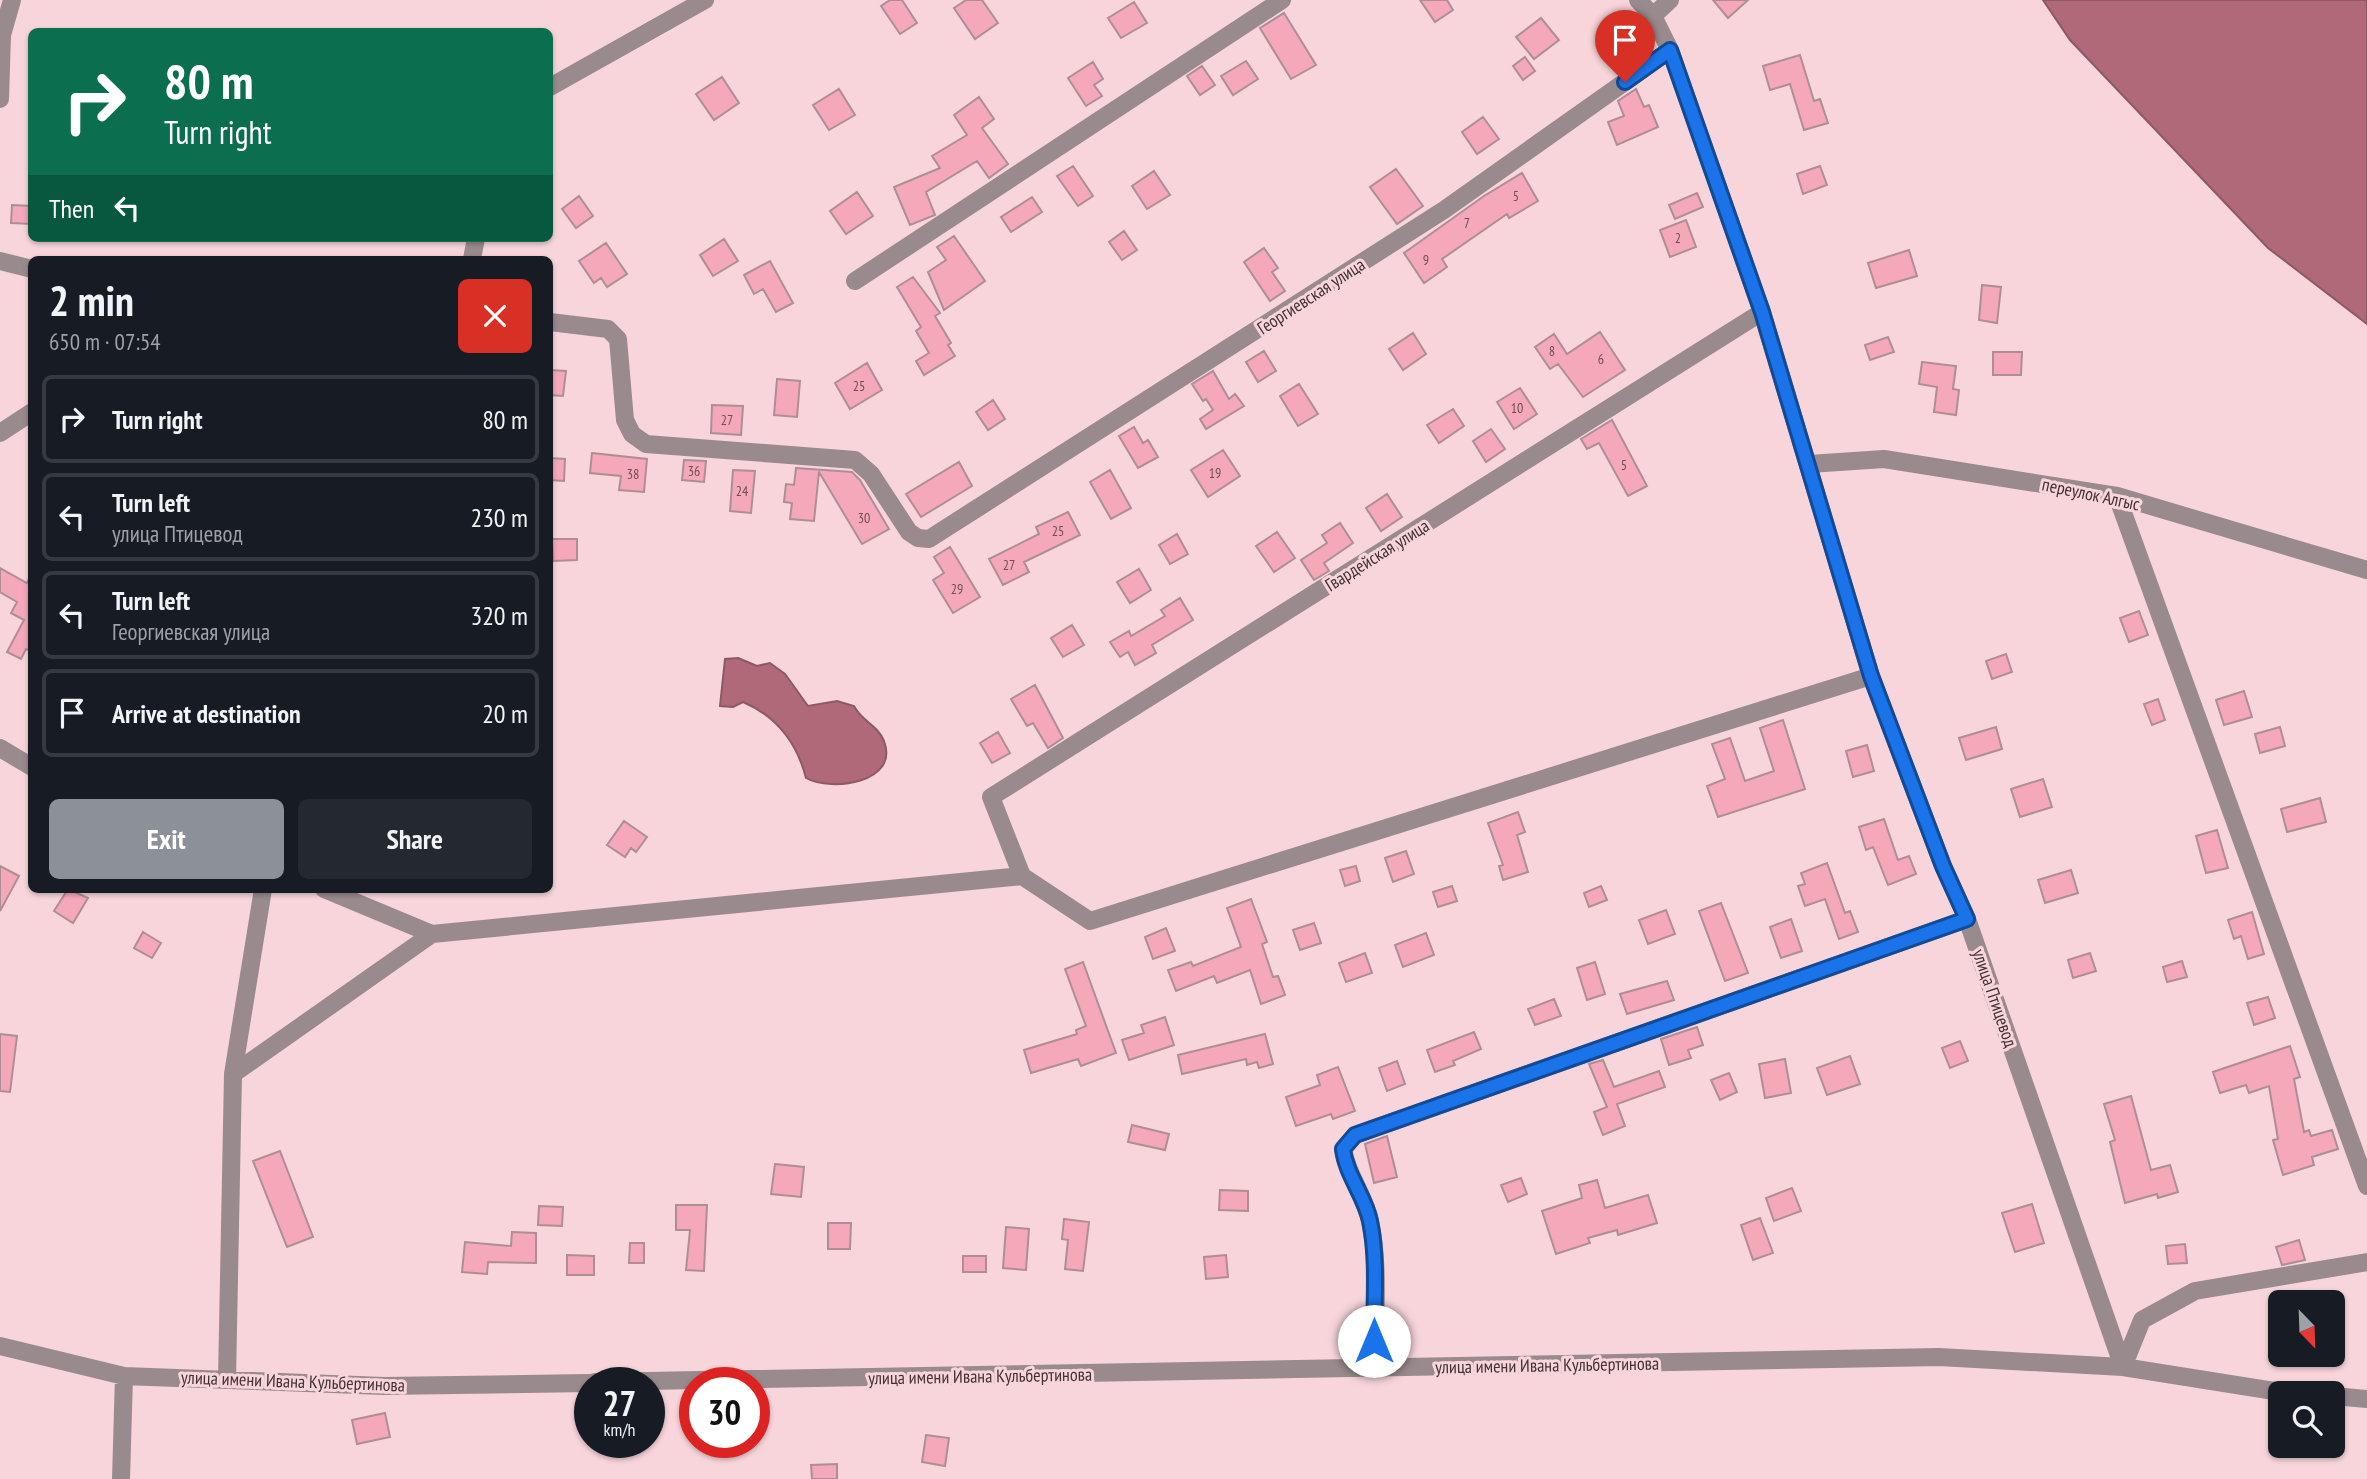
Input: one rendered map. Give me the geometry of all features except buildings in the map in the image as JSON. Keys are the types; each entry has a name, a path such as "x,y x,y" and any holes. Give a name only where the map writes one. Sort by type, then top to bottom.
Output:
{"street":[{"path":"0,99 2,35 12,0"},
{"path":"553,85 705,0"},
{"path":"855,281 1282,0"},
{"name":"улица Птицевод","path":"1638,0 1654,16 1670,50 1762,312 1871,676 1943,866 1967,919 2123,1367"},
{"path":"1654,16 1670,0"},
{"name":"Георгиевская улица","path":"553,322 608,329 618,339 625,420 632,435 646,444 855,460 871,474 909,532 918,538 929,539 1444,210 1670,50"},
{"path":"0,261 28,268"},
{"name":"Гвардейская улица","path":"1022,876 992,797 1762,312"},
{"path":"0,433 28,415"},
{"name":"переулок Алгыс","path":"1809,464 1884,459 2117,496 2367,570"},
{"path":"2117,496 2367,1186"},
{"path":"334,893 432,934 1022,876 1090,921 1871,676"},
{"path":"0,748 28,765"},
{"path":"227,1380 233,1074 262,893"},
{"path":"1374,1368 1374,1258 1370,1219 1343,1149 1355,1135 1967,919"},
{"path":"233,1074 432,934"},
{"path":"2123,1367 2141,1320 2195,1291 2367,1262"},
{"name":"улица имени Ивана Кульбертинова","path":"0,1346 124,1376 384,1386 574,1382"},
{"name":"улица имени Ивана Кульбертинова","path":"665,1381 1939,1357 2123,1367 2268,1390"},
{"path":"121,1479 124,1376"},
{"path":"2345,1397 2367,1399"}],"shaded area":[{"path":"2043,0 2367,0 2367,324 2268,248 2070,40"},
{"path":"738,658 757,666 770,663 785,674 808,706 837,701 854,706 884,741 886,755 882,766 873,775 846,784 817,782 806,778 797,753 776,723 743,702 733,707 720,706 725,659"}],"route":[{"path":"1374,1341 1374,1258 1370,1219 1343,1149 1355,1135 1967,919 1943,866 1871,676 1762,312 1670,50 1625,82"}]}
